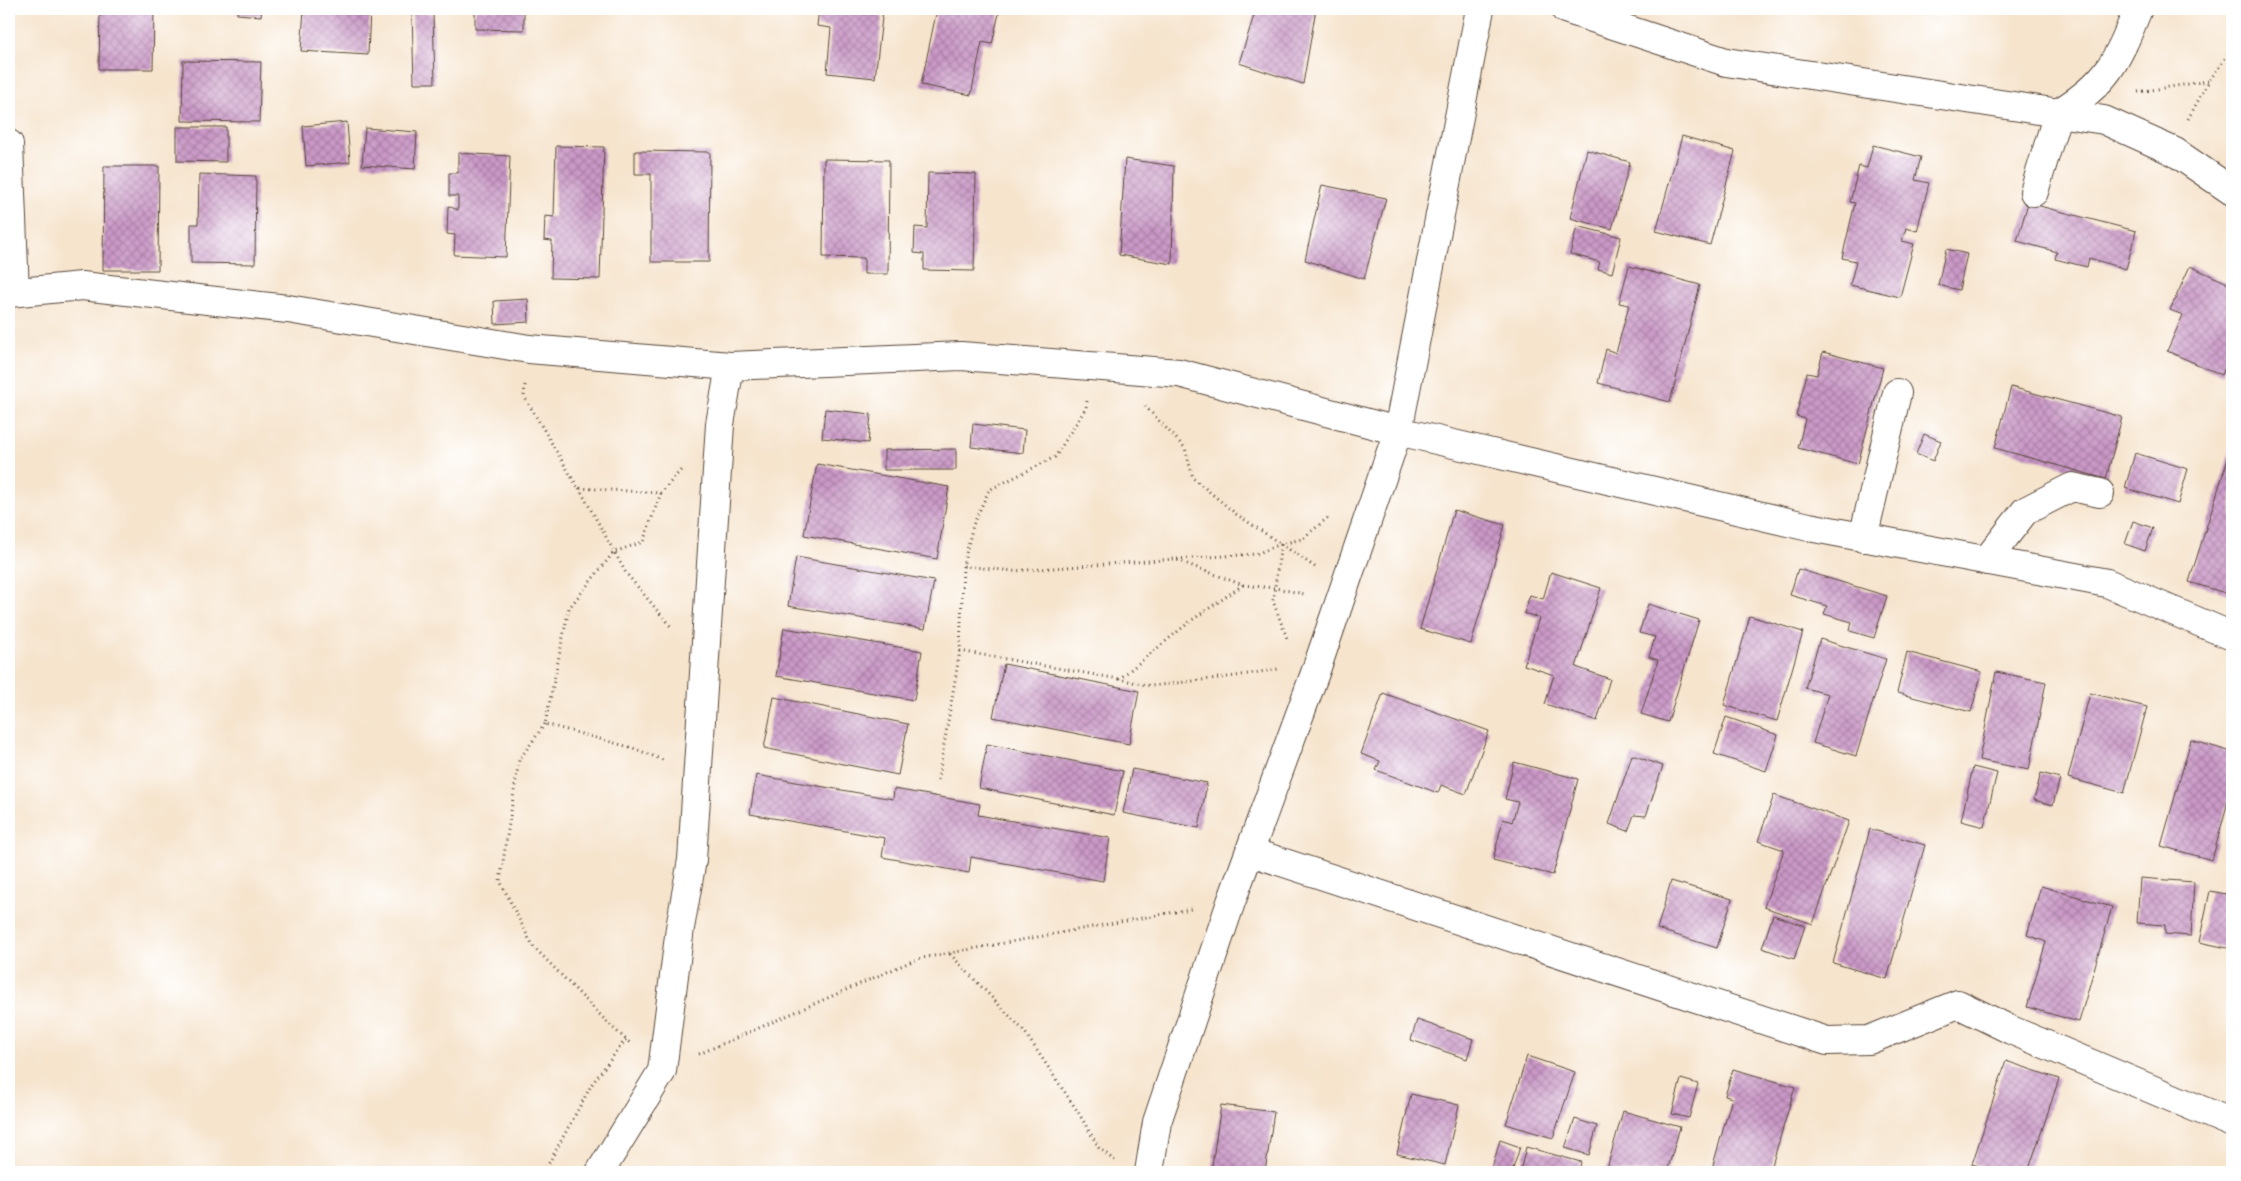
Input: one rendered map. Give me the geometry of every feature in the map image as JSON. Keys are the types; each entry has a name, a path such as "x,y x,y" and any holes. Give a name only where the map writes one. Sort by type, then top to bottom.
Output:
{"street":[{"path":"1149,1172 1156,1122 1231,902 1251,852 1305,669 1340,601 1398,431 1480,9"},
{"path":"1565,9 1726,62 2104,120 2175,152 2232,191"},
{"path":"2034,192 2058,113 2083,98 2108,73 2122,49 2138,9"},
{"path":"9,144 12,292 82,286 278,308 529,349 730,366 960,356 1179,372 1398,431 1809,527 2107,583 2232,636"},
{"path":"600,1172 662,1071 680,928 692,860 720,424 730,366"},
{"path":"1863,538 1897,393"},
{"path":"1986,561 2025,511 2072,487 2100,493"},
{"path":"1251,852 1827,1041 1869,1040 1958,1004 2011,1030 2232,1123"}],"path":[{"path":"2167,148 2183,128 2208,81 2232,49"},
{"path":"2134,92 2208,81"},
{"path":"529,349 524,396 626,573 705,668"},
{"path":"938,780 960,651 963,566 973,525 989,490 1055,457 1086,408 1100,366 1185,448 1193,478 1236,514 1281,544"},
{"path":"685,465 661,493 643,542 614,552 569,608 545,724 519,760 500,881 532,945 626,1040 662,1071 917,959 1231,902"},
{"path":"578,488 661,493"},
{"path":"963,566 1014,571 1256,554 1281,544 1302,539 1341,507 1376,496"},
{"path":"960,651 1151,686 1305,669 1273,601 1281,544"},
{"path":"1174,559 1243,585 1276,588 1340,601"},
{"path":"1119,679 1192,620 1243,585"},
{"path":"545,724 634,748 698,775"},
{"path":"949,953 1024,1031 1078,1112 1099,1148 1121,1166"},
{"path":"544,1172 592,1084 626,1040"}],"building":[{"path":"100,9 154,9 153,69 99,69"},
{"path":"238,9 262,9 261,16 237,14"},
{"path":"304,9 370,9 368,55 301,51"},
{"path":"475,9 524,9 524,30 475,29"},
{"path":"819,9 883,9 875,78 827,73 831,28 817,26"},
{"path":"937,9 1000,9 992,44 982,42 971,95 921,85"},
{"path":"1256,9 1316,9 1303,84 1239,63"},
{"path":"412,13 433,13 435,83 414,83"},
{"path":"183,61 261,62 259,122 182,121"},
{"path":"347,122 350,162 306,166 303,126"},
{"path":"177,127 226,127 226,162 177,161"},
{"path":"365,128 417,132 415,169 362,165"},
{"path":"1682,136 1735,151 1710,245 1656,231"},
{"path":"1873,145 1921,157 1915,180 1929,183 1917,231 1906,228 1902,241 1914,244 1900,297 1850,285 1856,261 1842,258 1855,203 1850,202 1859,166 1867,168"},
{"path":"556,146 604,147 600,279 551,278 552,241 544,240 545,216 554,217"},
{"path":"1587,150 1630,162 1612,229 1570,218"},
{"path":"635,151 710,152 709,262 651,262 651,174 635,174"},
{"path":"458,153 510,156 506,257 454,255 455,235 447,234 448,206 458,210 458,196 449,196 449,173 458,173"},
{"path":"824,159 889,160 888,274 864,274 864,258 823,257"},
{"path":"1125,159 1174,166 1172,264 1119,255"},
{"path":"104,166 159,166 158,270 103,270"},
{"path":"928,173 976,174 974,271 924,270 924,254 914,253 915,227 927,228"},
{"path":"199,174 256,176 255,264 191,263 191,224 198,224"},
{"path":"1322,185 1386,198 1364,279 1305,260"},
{"path":"2028,203 2136,231 2126,269 2089,258 2087,267 2055,259 2057,252 2017,241"},
{"path":"1577,226 1621,237 1612,273 1598,269 1600,262 1570,254"},
{"path":"1946,249 1967,254 1959,290 1938,285"},
{"path":"1629,266 1700,285 1670,402 1598,383 1606,349 1616,353 1629,305 1619,303"},
{"path":"2190,266 2232,285 2232,351 2222,375 2167,351 2183,315 2170,310"},
{"path":"528,299 529,322 495,324 494,301"},
{"path":"1823,352 1883,368 1858,464 1798,448 1805,419 1796,416 1807,373 1817,375"},
{"path":"2011,387 2122,417 2106,479 1995,448"},
{"path":"825,409 871,414 868,443 822,438"},
{"path":"973,424 1025,430 1023,453 971,447"},
{"path":"1924,434 1941,441 1933,461 1916,454"},
{"path":"2232,446 2232,595 2189,582"},
{"path":"956,449 956,470 884,470 884,450"},
{"path":"2135,453 2188,469 2178,504 2125,488"},
{"path":"817,464 949,487 937,559 804,535"},
{"path":"1454,510 1505,525 1471,644 1420,629"},
{"path":"2133,521 2153,528 2145,551 2125,544"},
{"path":"796,557 934,581 925,629 788,606"},
{"path":"1798,569 1887,596 1874,638 1850,631 1852,622 1824,614 1827,606 1790,595"},
{"path":"1551,572 1601,588 1576,667 1610,679 1597,721 1545,704 1554,675 1524,665 1539,618 1524,613 1530,595 1543,599"},
{"path":"1648,604 1699,620 1668,722 1641,714 1658,660 1649,657 1655,637 1639,633"},
{"path":"1750,616 1803,632 1777,721 1724,705"},
{"path":"784,628 922,651 914,700 776,676"},
{"path":"1820,639 1886,659 1856,756 1813,743 1828,694 1805,688"},
{"path":"1907,652 1982,672 1971,712 1897,693"},
{"path":"1004,664 1139,691 1129,744 993,717"},
{"path":"1996,672 2046,682 2029,770 1979,760"},
{"path":"1383,693 1489,731 1466,794 1441,785 1438,793 1376,770 1380,761 1361,754"},
{"path":"2090,693 2147,707 2124,793 2068,778"},
{"path":"774,697 908,724 898,775 764,748"},
{"path":"1726,717 1778,735 1766,771 1714,754"},
{"path":"2191,740 2232,752 2232,787 2212,860 2161,846"},
{"path":"987,744 1123,771 1114,815 979,788"},
{"path":"1632,755 1663,766 1646,816 1634,815 1628,831 1609,824"},
{"path":"1514,762 1578,779 1553,875 1493,860 1503,819 1512,822 1518,802 1505,799"},
{"path":"1973,767 1997,773 1984,827 1961,821"},
{"path":"1132,769 1207,783 1199,828 1123,813"},
{"path":"2041,773 2060,778 2053,805 2034,800"},
{"path":"756,775 893,799 894,789 980,804 978,815 1110,838 1103,881 971,857 969,873 882,857 885,838 750,814"},
{"path":"1774,795 1849,821 1813,924 1764,907 1784,850 1758,841"},
{"path":"1870,829 1925,845 1887,979 1833,963"},
{"path":"2140,878 2194,882 2191,936 2165,934 2165,925 2137,923"},
{"path":"1671,881 1732,899 1717,948 1657,929"},
{"path":"2041,886 2112,907 2079,1022 2027,1007 2046,942 2027,935"},
{"path":"2210,891 2232,895 2232,949 2199,942"},
{"path":"1773,915 1805,926 1794,959 1762,948"},
{"path":"1417,1020 1473,1039 1467,1059 1411,1040"},
{"path":"1527,1056 1575,1072 1553,1138 1506,1124"},
{"path":"2006,1061 2059,1079 2028,1172 1997,1172 1972,1164"},
{"path":"1733,1069 1795,1087 1770,1172 1711,1172 1732,1098 1725,1096"},
{"path":"1681,1079 1698,1084 1689,1118 1672,1114"},
{"path":"1411,1094 1459,1105 1445,1165 1397,1154"},
{"path":"1221,1105 1274,1112 1265,1172 1211,1172"},
{"path":"1623,1111 1680,1127 1667,1172 1606,1172"},
{"path":"1575,1119 1597,1126 1589,1155 1565,1148"},
{"path":"1500,1140 1520,1147 1512,1172 1491,1172"},
{"path":"1526,1147 1581,1162 1579,1172 1520,1172"}]}
